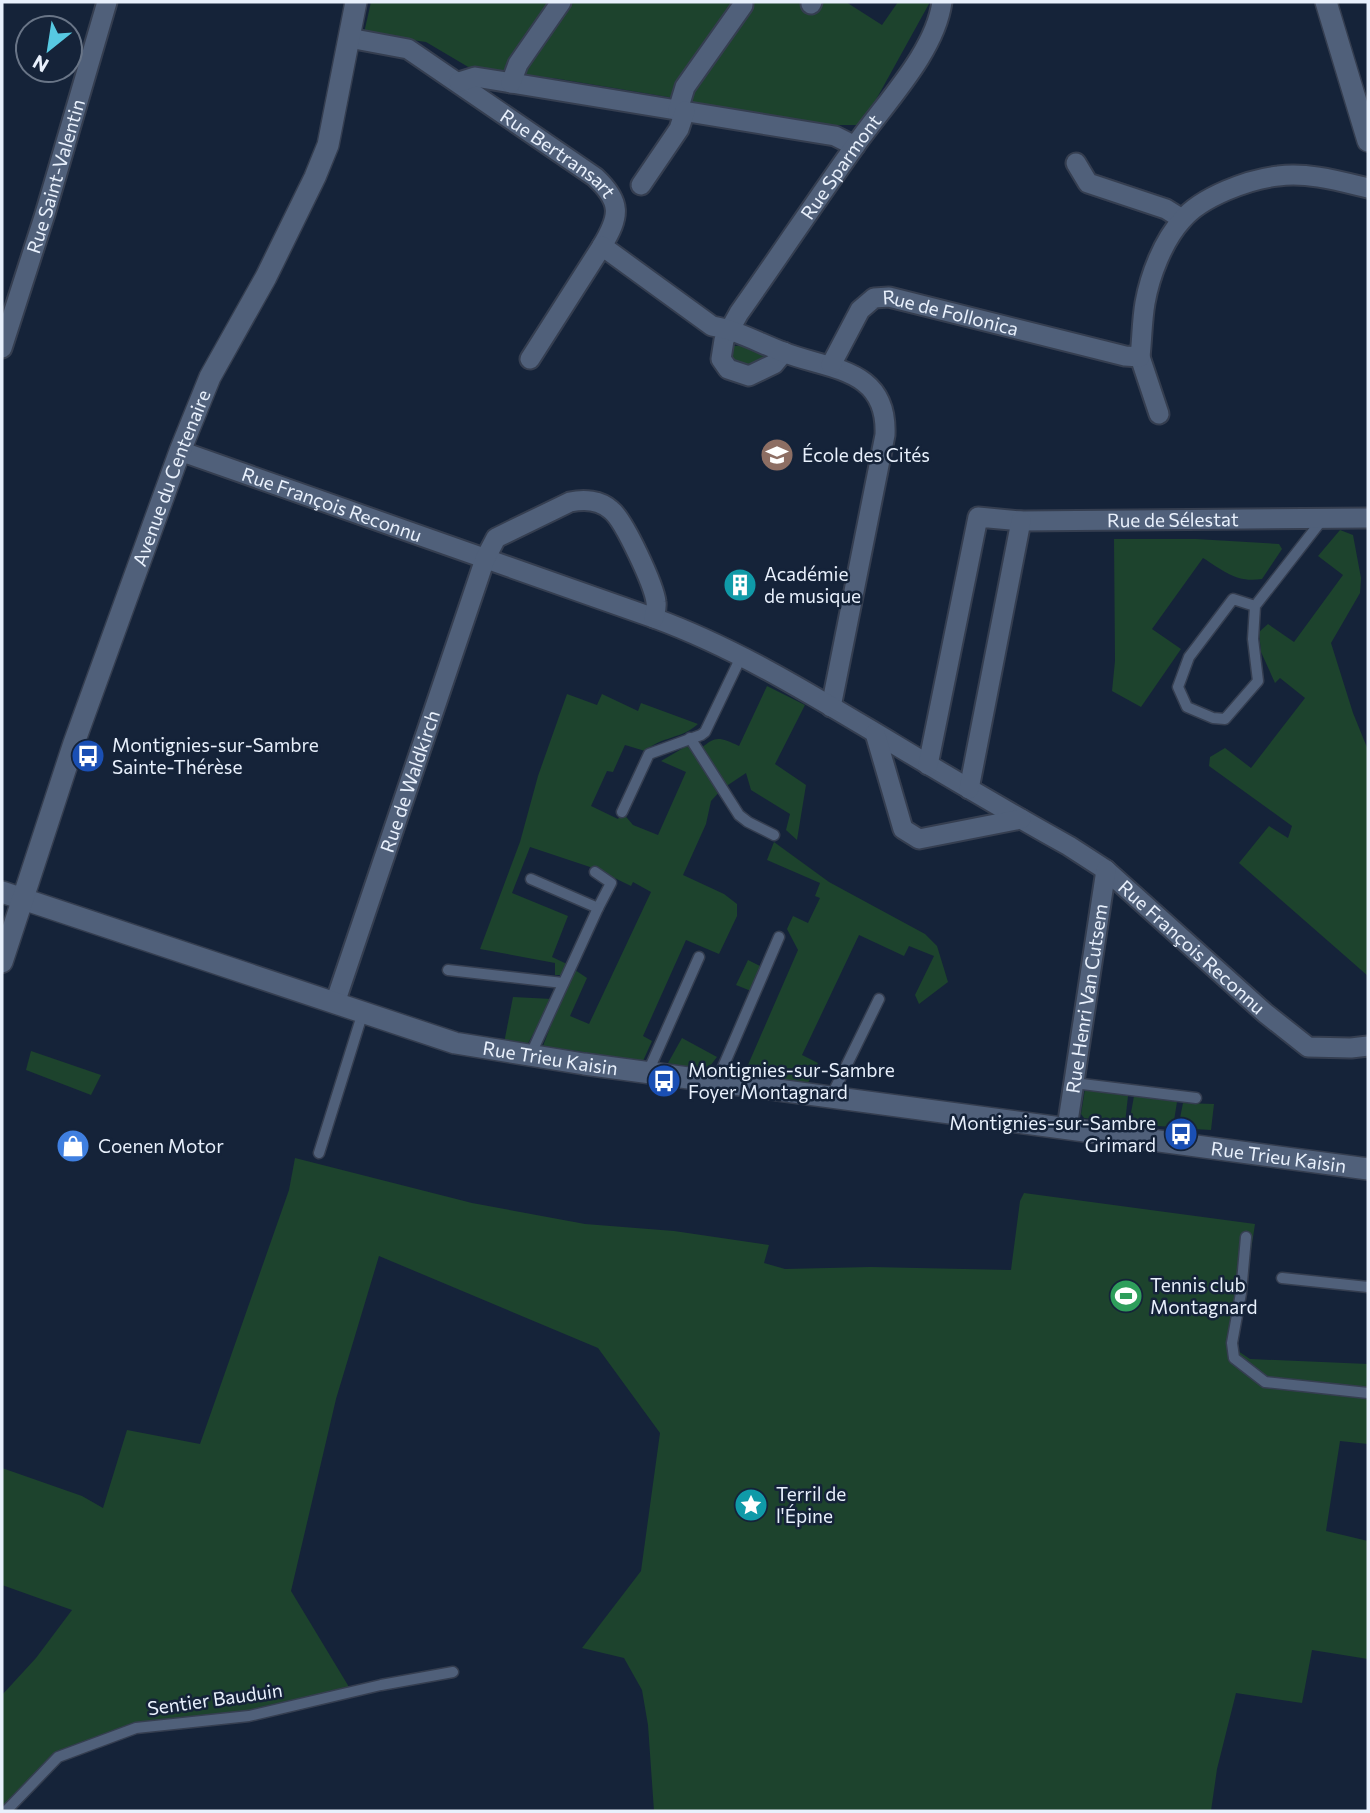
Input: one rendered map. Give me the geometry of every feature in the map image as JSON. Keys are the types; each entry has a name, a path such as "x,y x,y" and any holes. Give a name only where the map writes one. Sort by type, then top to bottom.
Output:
{"street":[{"name":"Rue Saint-Valentin","path":"2,348 45,214 107,2"},
{"name":"Avenue du Centenaire","path":"2,962 74,743 180,450 210,377 266,277 328,145 356,2"},
{"name":"Rue Bertransart","path":"511,83 518,64 561,2"},
{"name":"Rue Sparmont","path":"730,329 855,146 925,50 939,20 942,2"},
{"path":"1326,2 1368,141"},
{"name":"Rue Bertransart","path":"641,185 679,129 685,87 743,5"},
{"name":"Rue Bertransart","path":"349,38 408,49 595,177 606,188 615,204 617,218 602,246"},
{"name":"Rue Bertransart","path":"459,82 475,77 835,136 855,146"},
{"path":"1076,163 1088,183 1166,209 1182,219"},
{"path":"1159,414 1140,357 1144,304 1163,250 1182,219 1210,199 1234,188 1279,175 1333,180 1368,188"},
{"path":"530,359 602,246 712,326 730,329 784,352 831,365 863,382 879,401 885,421 885,435 831,707"},
{"name":"Rue de Follonica","path":"831,365 860,310 874,298 889,297 1125,356 1140,357"},
{"path":"730,329 724,340 721,359 729,369 749,376 757,374 774,364 784,352"},
{"name":"Rue François Reconnu","path":"180,450 696,634 831,707 1106,870 1265,1013 1308,1047 1368,1046"},
{"path":"485,559 496,538 570,502 596,502 610,508 619,517 651,583 656,604 654,618"},
{"name":"Rue de Sélestat","path":"928,765 978,517 1021,521 1368,518"},
{"path":"969,789 1021,521"},
{"name":"Rue de Waldkirch","path":"335,1003 485,559"},
{"path":"875,733 903,830 919,839 1021,819"},
{"name":"Rue Henri Van Cutsem","path":"1067,1128 1106,870"},
{"name":"Rue Trieu Kaisin","path":"2,892 455,1043 648,1072 1368,1169"}],"lane":[{"path":"1255,606 1233,599 1189,657 1178,687 1187,707 1213,718 1225,719 1258,681 1252,639 1255,606 1323,519"},
{"path":"622,812 649,754 701,736 705,732 741,657"},
{"path":"690,738 739,815 774,835"},
{"path":"530,1055 611,883 595,872"},
{"path":"531,879 598,908"},
{"path":"717,1081 779,937"},
{"path":"648,1072 699,957"},
{"path":"448,970 562,984"},
{"path":"832,1095 879,999"},
{"path":"319,1153 363,1012"},
{"path":"1074,1083 1196,1098"},
{"path":"1246,1237 1241,1293 1232,1343 1234,1359 1265,1382 1368,1393"},
{"path":"1282,1278 1368,1287"},
{"name":"Sentier Bauduin","path":"6,1811 58,1758 136,1728 249,1716 381,1685 453,1672"}],"green space":[{"path":"371,2 846,2 882,25 898,2 930,2 862,125 770,125 674,98 470,68 426,42 364,33"},
{"path":"746,345 767,356 753,366 738,366 727,354 734,346"},
{"path":"1340,530 1353,535 1361,578 1360,593 1331,643 1368,750 1368,976 1239,863 1269,826 1288,838 1292,826 1209,766 1210,757 1225,748 1251,768 1305,698 1280,678 1275,683 1261,652 1259,632 1268,624 1294,642 1343,575 1318,556"},
{"path":"1114,539 1196,539 1279,544 1282,549 1262,579 1237,578 1203,558 1152,629 1181,649 1141,707 1112,691 1115,661"},
{"path":"767,686 805,705 775,764 806,785 797,840 786,830 790,814 751,790 746,773 722,789 711,801 706,824 683,875 724,894 737,904 737,916 719,954 686,940 643,1036 652,1041 643,1061 543,1046 575,970 587,978 570,1016 589,1024 651,892 633,882 631,886 596,869 530,847 512,893 568,916 552,957 567,964 564,975 555,975 555,963 480,949 520,842 538,776 567,694 597,705 602,694 638,711 641,703 698,724 645,751 625,745 613,772 607,771 591,806 618,819 622,812 633,825 658,835 686,772 661,761 690,744 697,752 716,739 739,746"},
{"path":"774,842 829,882 925,934 937,946 948,982 919,1004 915,995 934,956 909,946 904,956 859,935 802,1055 818,1063 808,1083 744,1074 798,950 787,929 793,916 808,923 820,898 815,896 820,883 767,860"},
{"path":"748,960 760,966 751,991 736,985"},
{"path":"513,997 552,999 525,1049 504,1043"},
{"path":"682,1038 717,1057 706,1071 668,1063"},
{"path":"31,1051 101,1075 91,1095 26,1070"},
{"path":"1085,1089 1128,1096 1125,1123 1084,1118 1081,1114"},
{"path":"1134,1096 1177,1102 1173,1127 1129,1124"},
{"path":"1183,1103 1214,1104 1211,1130 1178,1128"},
{"name":"Terril de l'Épine","path":"295,1158 472,1203 585,1224 674,1231 769,1245 764,1263 785,1269 871,1267 1011,1270 1020,1201 1024,1193 1255,1224 1238,1351 1250,1359 1368,1364 1368,1444 1340,1441 1326,1531 1368,1541 1368,1659 1312,1650 1302,1703 1236,1693 1217,1769 1211,1811 654,1811 648,1725 642,1690 624,1658 582,1648 641,1571 660,1433 598,1348 379,1256 336,1399 291,1591 352,1692 249,1716 136,1728 58,1757 2,1811 2,1695 36,1658 72,1610 2,1585 2,1468 82,1496 103,1508 127,1430 200,1444 289,1190"}],"place":[{"name":"École des Cités","path":"777,455"},
{"name":"Académie de musique","path":"740,585"},
{"name":"Montignies-sur-Sambre Sainte-Thérèse","path":"88,756"},
{"name":"Montignies-sur-Sambre Foyer Montagnard","path":"664,1081"},
{"name":"Montignies-sur-Sambre Grimard","path":"1181,1134"},
{"name":"Coenen Motor","path":"73,1146"},
{"name":"Tennis club Montagnard","path":"1126,1296"},
{"name":"Terril de l'Épine","path":"751,1505"}]}
